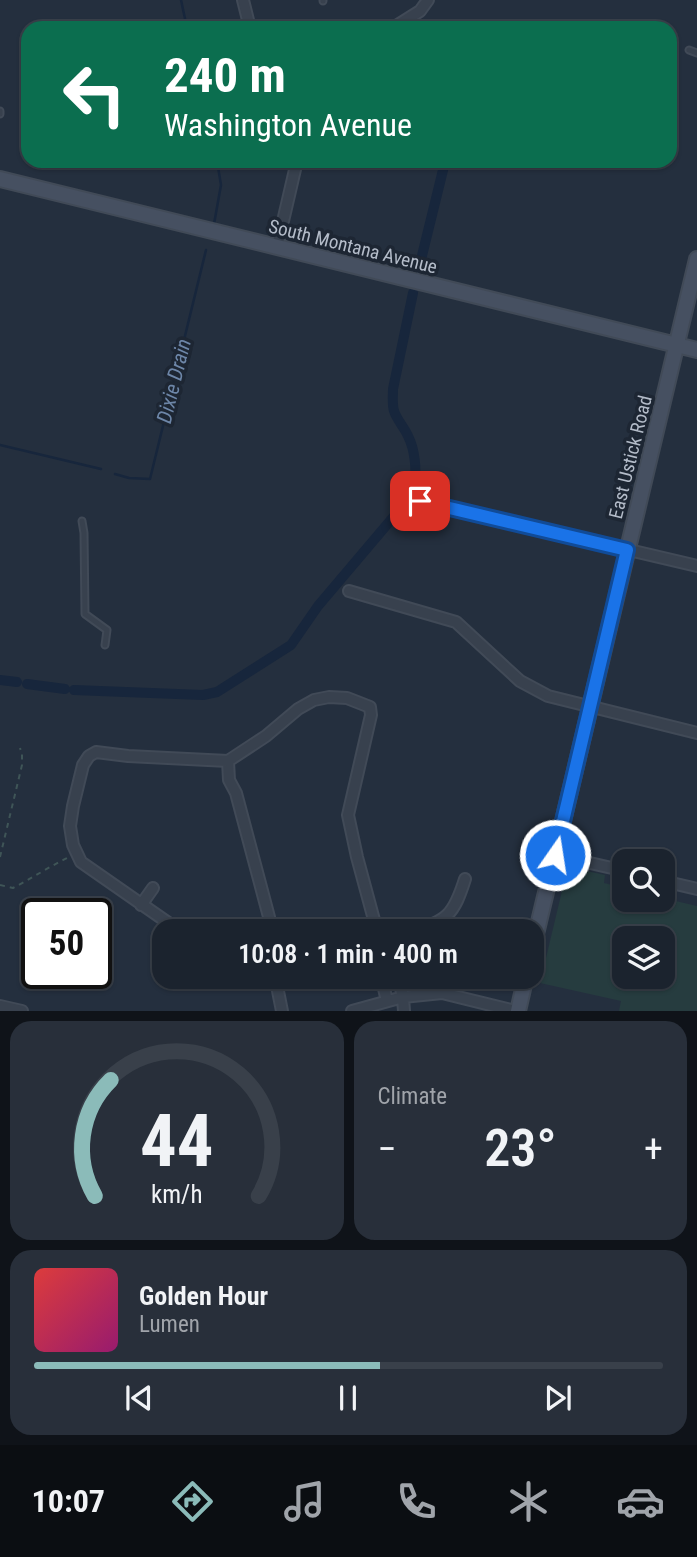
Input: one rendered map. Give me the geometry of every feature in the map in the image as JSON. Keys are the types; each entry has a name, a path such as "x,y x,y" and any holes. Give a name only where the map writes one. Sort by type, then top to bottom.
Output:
{"main road":[{"name":"South Montana Avenue","path":"0,179 697,350"},
{"name":"East Ustick Road","path":"540,919 697,259"},
{"path":"516,1011 522,989"}],"street":[{"path":"243,0 248,21"},
{"path":"404,21 419,11 428,0"},
{"path":"277,247 295,168"},
{"path":"420,501 697,566"},
{"path":"349,592 456,622 520,681 548,696 697,733"},
{"path":"162,919 82,862 73,845 70,826 73,806 83,765 89,756 96,752 228,761 266,736 298,709 314,701 347,698 370,707 371,715 348,816 374,919"},
{"path":"228,761 229,780 236,793 269,919"},
{"path":"555,855 612,868"},
{"path":"442,919 457,903 465,878"},
{"path":"675,884 697,889"},
{"path":"141,905 153,888"},
{"path":"278,989 282,1011"},
{"path":"384,989 387,1001"},
{"path":"401,989 404,1011"},
{"path":"352,1011 403,996 442,993 516,1011"},
{"path":"0,1006 22,1011"}],"lane":[{"path":"689,50 697,53"},
{"path":"82,521 85,614 107,630 105,645"}],"path":[{"path":"0,857 22,765 20,748"},
{"path":"0,885 13,888 77,853"}],"green space":[{"path":"573,868 605,875 604,883 612,885 612,912 675,912 675,901 697,906 697,1011 619,1011 621,1001 544,984 544,966 566,874"}],"waterway":[{"name":"Dixie Drain","path":"181,0 186,21"},
{"name":"Dixie Drain","path":"214,224 221,185 218,168"},
{"path":"418,272 444,168"},
{"name":"Dixie Drain","path":"115,474 150,479 206,250"},
{"path":"413,293 393,389 393,408 412,447 414,485"},
{"name":"Dixie Drain","path":"0,445 101,469"},
{"path":"74,690 203,695 217,692 291,645 318,606 401,508"},
{"path":"0,680 17,682"},
{"path":"27,684 65,689"}],"route":[{"path":"420,501 627,550 555,855"}]}
